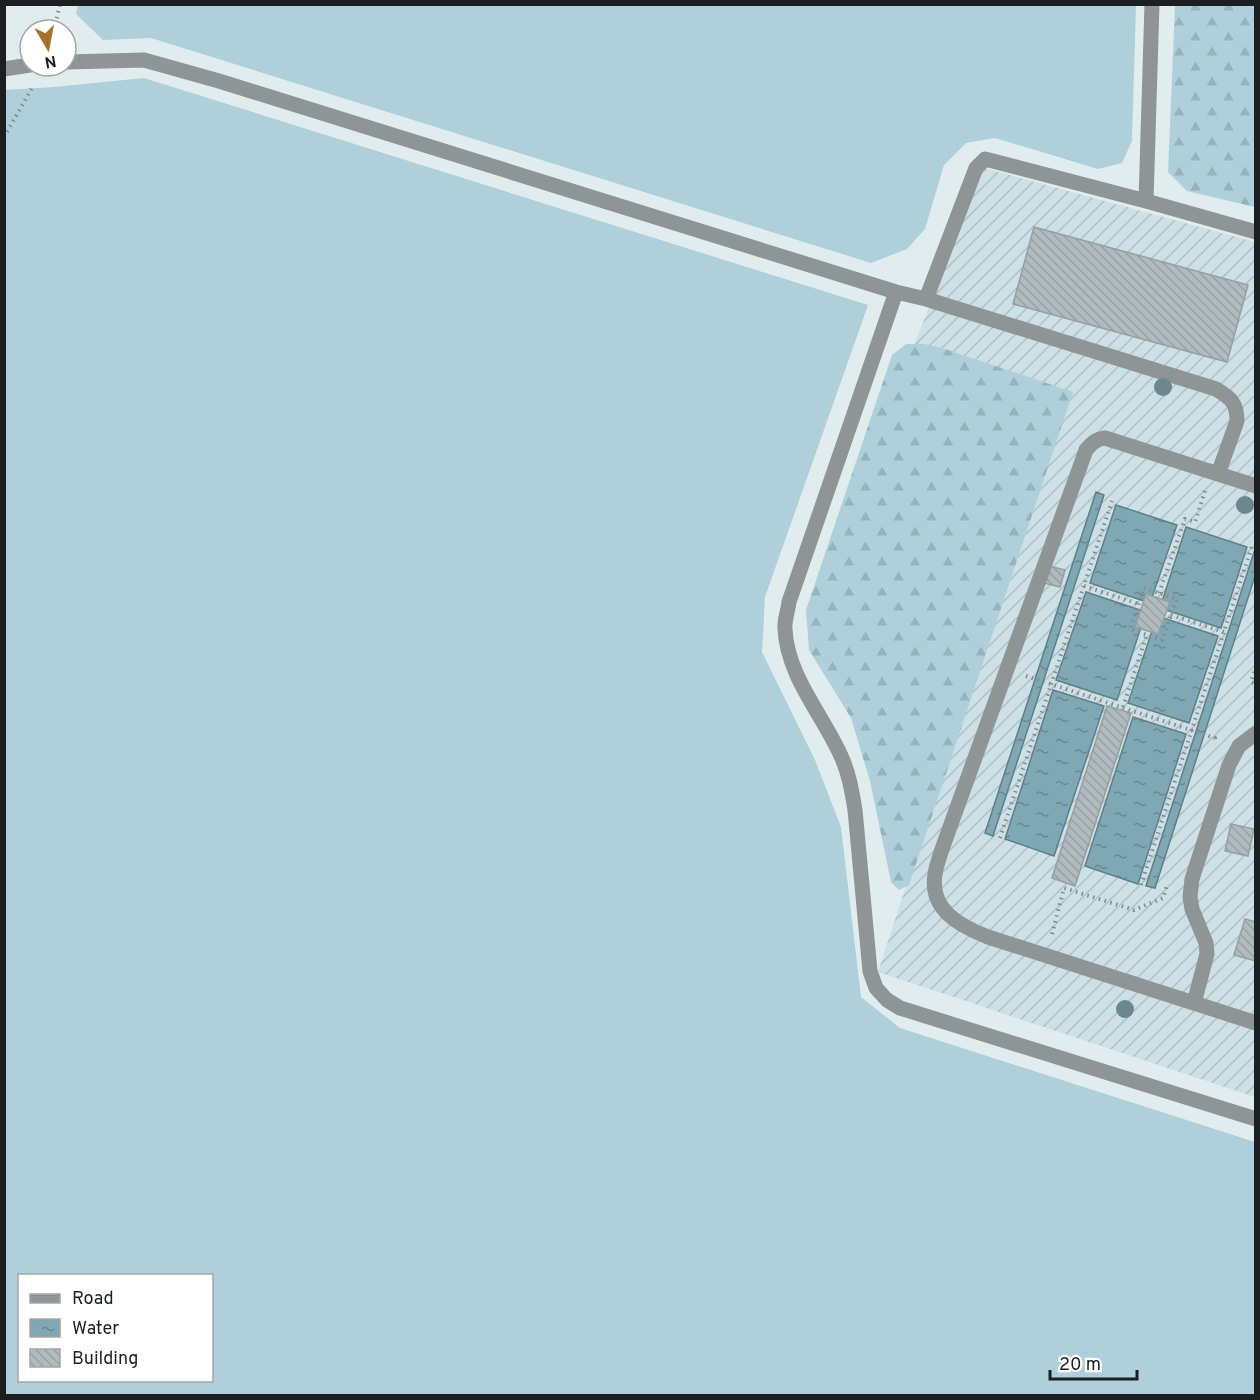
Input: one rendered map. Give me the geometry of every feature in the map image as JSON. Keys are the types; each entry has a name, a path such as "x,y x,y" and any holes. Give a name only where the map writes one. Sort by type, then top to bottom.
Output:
{"lane":[{"path":"1146,201 1152,4"},
{"path":"78,62 144,60 219,81 1216,389 1228,396 1233,403 1237,411 1237,421 1215,472"},
{"path":"926,299 976,168 985,159 1256,232"},
{"path":"896,292 789,602 784,628 789,653 799,678 842,757 851,786 870,971 876,988 900,1008 1256,1119"},
{"path":"1256,486 1105,438 1091,443 1086,450 941,852 935,876 935,893 940,905 955,921 970,930 1256,1023"},
{"path":"1194,1003 1207,954 1206,943 1192,909 1192,879 1229,765 1239,746 1256,734"}],"path":[{"path":"4,137 33,86"},
{"path":"1159,593 1185,519 1195,522 1215,472"},
{"path":"1000,838 1112,501"},
{"path":"1141,885 1252,546"},
{"path":"1084,586 1139,604"},
{"path":"1144,588 1159,593 1177,599 1162,640 1130,629 1144,588"},
{"path":"1171,615 1224,632"},
{"path":"1122,708 1147,634"},
{"path":"1256,666 1251,682 1256,684"},
{"path":"1035,679 1215,738 1212,749"},
{"path":"1047,955 1064,888 1134,910 1163,898 1170,876"}],"shaded area":[{"path":"984,168 1255,242 1255,1097 878,972 1066,396 913,348"}],"green space":[{"path":"78,5 1136,5 1132,141 1122,163 1098,169 995,138 966,143 944,165 925,229 907,249 871,263 151,38 103,40 76,14"},
{"path":"1175,5 1255,5 1255,207 1187,191 1168,172"},
{"path":"144,78 868,305 765,597 762,652 815,760 841,827 861,997 900,1028 1255,1142 1255,1395 5,1395 5,90"},
{"path":"906,344 924,344 942,348 1073,392 909,885 899,890 891,882 870,781 851,718 809,650 806,610 892,355"}],"water":[{"path":"1096,492 1104,495 993,836 985,833"},
{"path":"1116,505 1177,525 1150,603 1090,583"},
{"path":"1186,527 1247,547 1221,628 1160,608"},
{"path":"1255,549 1255,576 1155,888 1146,886"},
{"path":"1086,592 1146,612 1117,700 1056,680"},
{"path":"1157,616 1218,636 1189,723 1128,703"},
{"path":"1053,690 1104,706 1054,856 1005,839"},
{"path":"1133,717 1186,734 1138,884 1085,866"}],"building":[{"path":"1034,227 1248,285 1227,362 1013,304"},
{"path":"1049,566 1065,570 1060,587 1044,583"},
{"path":"1146,594 1170,602 1158,634 1135,627"},
{"path":"1107,706 1131,713 1075,886 1052,878"},
{"path":"1231,824 1254,829 1248,856 1225,851"},
{"path":"1245,919 1256,922 1256,961 1234,955"}]}
